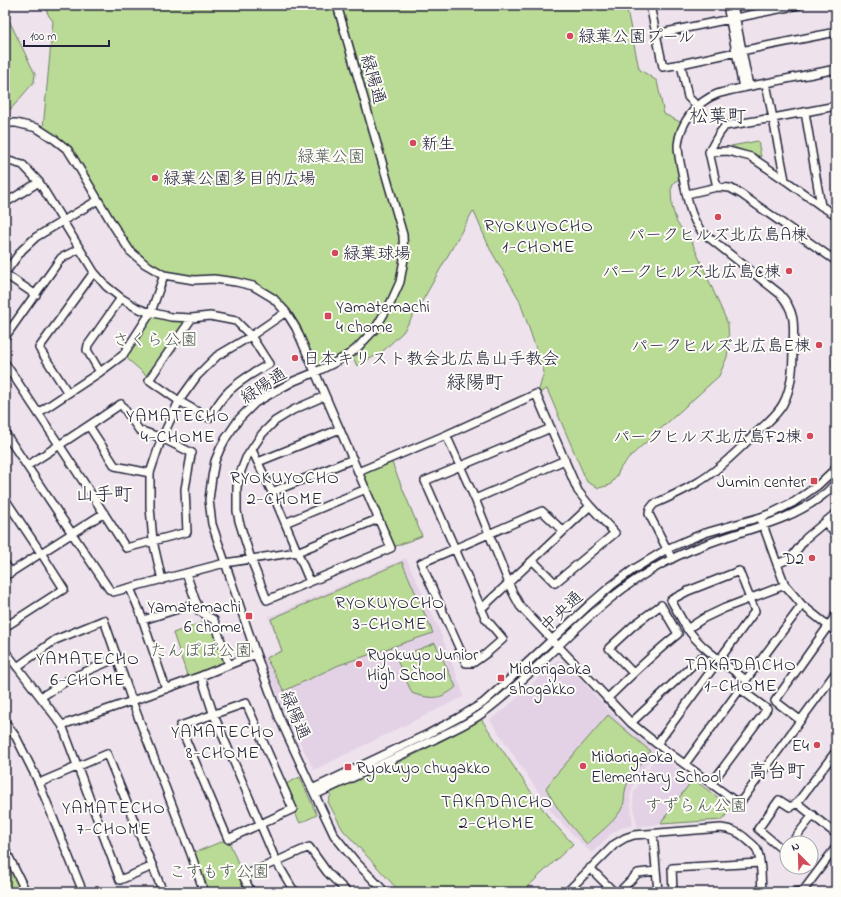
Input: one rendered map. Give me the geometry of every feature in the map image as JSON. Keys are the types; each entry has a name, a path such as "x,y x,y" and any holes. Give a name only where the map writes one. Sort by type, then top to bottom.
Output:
{"street":[{"name":"緑陽通","path":"337,5 402,235 404,259 400,282 391,302 375,329 358,347 334,363 294,381 274,392 256,404 239,419 220,449 215,461 209,500 212,524 279,717 334,835 355,861 384,892"},
{"path":"650,5 663,67 836,32"},
{"path":"727,5 733,18"},
{"path":"733,5 733,18 746,87"},
{"path":"656,34 800,5"},
{"path":"681,64 688,97 698,106"},
{"path":"672,559 649,514 650,509 654,504 695,484 723,464 771,419 782,405 788,394 792,374 794,327 791,311 786,301 780,294 702,232 694,219 689,206 678,155 678,144 681,132 684,124 698,106 716,94 836,69"},
{"path":"766,83 785,180"},
{"path":"717,187 709,152 725,126 836,106"},
{"path":"805,112 821,206"},
{"path":"5,123 16,123 37,128 54,138 68,150 130,251 145,264 164,275 194,280 214,279 253,286 272,298 286,312 296,328 391,548 267,600 251,559 239,521 237,487 241,471 246,458 262,434 275,421 294,410 325,396"},
{"path":"709,152 728,151 751,158 836,215"},
{"path":"5,162 9,161 23,165 39,182 94,272 106,286 121,298 137,308 171,317 192,318 210,316 236,321 251,336 269,364 247,377 231,390 221,400 209,418 179,401 149,380 192,318"},
{"path":"5,203 39,182"},
{"path":"687,194 717,187 730,188 741,194 836,261"},
{"path":"36,295 5,273 22,250 36,237 98,200"},
{"path":"5,337 61,258 79,249"},
{"path":"68,393 39,348 94,272"},
{"path":"38,413 123,355 151,312 164,275"},
{"path":"100,372 87,350 88,345 121,298"},
{"path":"162,580 154,541 150,507 150,473 162,438 179,401 197,376 217,356 251,336 286,312"},
{"path":"5,363 59,445 104,513 126,548 187,532 185,489 192,453 162,438 139,430 121,404 89,426 59,445 27,466"},
{"path":"358,472 446,435 536,394 578,491 615,533 555,583 533,561"},
{"path":"89,426 115,466 150,473"},
{"path":"551,428 425,481 455,549 481,609 486,620 503,639 473,663 466,663 421,563 455,549 542,511 563,531"},
{"path":"258,462 340,429"},
{"path":"5,434 108,590 113,592 225,563 297,552 378,519"},
{"path":"446,435 520,606 557,647 631,723 657,744 735,801 742,800 836,672"},
{"path":"252,450 272,492 310,582"},
{"path":"272,492 353,459"},
{"path":"474,499 565,460"},
{"name":"中央通","path":"314,792 428,734 458,718 483,702 611,586 667,549 705,533 772,513 794,502 816,486 836,468"},
{"name":"中央通","path":"314,792 420,746 479,716 519,684 596,611 620,591 647,572 705,544 777,521 807,506 823,495 836,482"},
{"path":"285,522 366,489"},
{"path":"5,499 64,589 5,627"},
{"path":"481,609 590,506"},
{"path":"5,564 8,574 104,513"},
{"path":"777,564 791,558 806,538 826,523 836,513"},
{"path":"760,517 785,585 802,605 836,632"},
{"path":"826,523 836,536"},
{"path":"719,660 755,611 740,571 688,591 671,600 687,629 702,645 719,660 746,680 802,605"},
{"path":"186,573 199,611 214,620 229,665"},
{"path":"687,629 718,611 785,585"},
{"path":"130,588 143,620 166,689"},
{"path":"143,620 197,603"},
{"path":"607,699 633,673 678,634 661,605 634,625 609,648 633,673"},
{"path":"800,720 774,701 836,615"},
{"path":"17,668 55,640 104,620 132,701 191,854 204,892"},
{"path":"5,651 62,725 120,880 153,866"},
{"path":"62,725 166,689 256,654"},
{"path":"41,697 73,677 117,658"},
{"path":"631,723 700,658 713,668 657,744"},
{"path":"201,676 214,714 276,861 296,892"},
{"path":"685,764 740,689 767,709 712,784"},
{"path":"246,704 293,809 228,838 180,726 214,714 246,704"},
{"path":"5,722 16,737 39,783 83,892"},
{"path":"779,847 758,829 779,800 790,807 797,803 836,751"},
{"path":"39,783 107,754 163,892"},
{"path":"797,803 836,834"},
{"path":"797,835 813,815"},
{"path":"567,892 615,844 625,838 634,835 729,828 736,831 756,849 759,855 762,892"},
{"path":"653,834 658,892"},
{"path":"251,892 243,876 309,847 327,872 347,892"},
{"path":"795,892 803,891 836,847"},
{"path":"5,849 26,892"},
{"path":"673,892 672,868 760,863"},
{"path":"590,868 614,892"},
{"path":"618,892 638,873 656,871"}],"shaded area":[{"name":"Ryokuyo Junior High School","path":"406,558 439,629 462,690 463,697 314,770 285,714 263,658 281,651 268,617"},
{"name":"Midorigaoka Elementary School","path":"557,660 564,661 625,727 656,751 635,781 630,796 633,825 619,829 611,834 593,852 590,852 553,814 490,720 505,709"},
{"path":"658,754 693,779 661,824 637,827 633,803 634,792"}],"green space":[{"name":"緑葉公園","path":"44,5 626,5 639,69 657,81 664,114 684,124 678,144 683,177 674,182 671,190 672,207 677,223 691,240 728,324 729,341 727,357 719,376 633,454 621,467 610,485 599,488 587,482 547,389 538,393 544,372 519,299 490,249 473,211 403,332 382,352 357,366 351,353 316,372 286,312 253,286 164,275 130,251 75,161 43,129 53,21"},
{"path":"5,12 35,74 34,82 11,109 5,111"},
{"path":"758,141 761,157 731,146"},
{"name":"さくら公園","path":"151,312 190,321 149,380 147,376 123,355"},
{"path":"836,349 836,388 833,378 832,360"},
{"path":"390,458 422,536 391,548 358,472"},
{"path":"402,562 433,633 339,665 284,691 266,658 282,651 271,619"},
{"name":"たんぽぽ公園","path":"212,619 229,665 189,681 173,633"},
{"path":"435,643 456,687 446,694 436,697 426,697 414,694 412,693 396,658"},
{"path":"608,715 650,751 628,782 625,789 624,804 617,816 587,844 564,817 546,788"},
{"path":"481,719 549,818 573,844 522,892 400,892 343,830 328,802 332,792 420,752"},
{"path":"300,777 317,815 300,823 284,785"},
{"name":"すずらん公園","path":"693,779 732,808 722,820 661,824 662,821"},
{"name":"こすもす公園","path":"228,839 250,892 205,892 191,854"},
{"path":"5,854 25,892 5,892"}],"place":[{"name":"緑葉公園プール","path":"570,36"},
{"name":"新生","path":"413,143"},
{"name":"緑葉公園多目的広場","path":"155,178"},
{"name":"パークヒルズ北広島A棟","path":"718,217"},
{"name":"緑葉球場","path":"335,253"},
{"name":"パークヒルズ北広島C棟","path":"789,271"},
{"name":"Yamatemachi 4 chome","path":"328,316"},
{"name":"パークヒルズ北広島E棟","path":"819,345"},
{"name":"日本キリスト教会北広島山手教会","path":"295,358"},
{"name":"パークヒルズ北広島F2棟","path":"810,436"},
{"name":"Jumin center","path":"814,481"},
{"name":"D2","path":"812,558"},
{"name":"Yamatemachi 6 chome","path":"249,616"},
{"name":"Ryokuyo Junior High School","path":"359,664"},
{"name":"Midorigaoka shogakko","path":"501,678"},
{"name":"E4","path":"817,745"},
{"name":"Midorigaoka Elementary School","path":"583,766"},
{"name":"Ryokuyo chugakko","path":"348,767"}],"district":[{"name":"松葉町","path":"718,115"},
{"name":"RYOKUYOCHO 1-CHOME","path":"539,235"},
{"name":"緑陽町","path":"475,381"},
{"name":"YAMATECHO 4-CHOME","path":"178,425"},
{"name":"RYOKUYOCHO 2-CHOME","path":"285,487"},
{"name":"山手町","path":"104,493"},
{"name":"RYOKUYOCHO 3-CHOME","path":"390,612"},
{"name":"YAMATECHO 6-CHOME","path":"88,668"},
{"name":"TAKADAICHO 1-CHOME","path":"741,674"},
{"name":"YAMATECHO 8-CHOME","path":"223,741"},
{"name":"高台町","path":"777,770"},
{"name":"TAKADAICHO 2-CHOME","path":"497,811"},
{"name":"YAMATECHO 7-CHOME","path":"114,817"}]}
